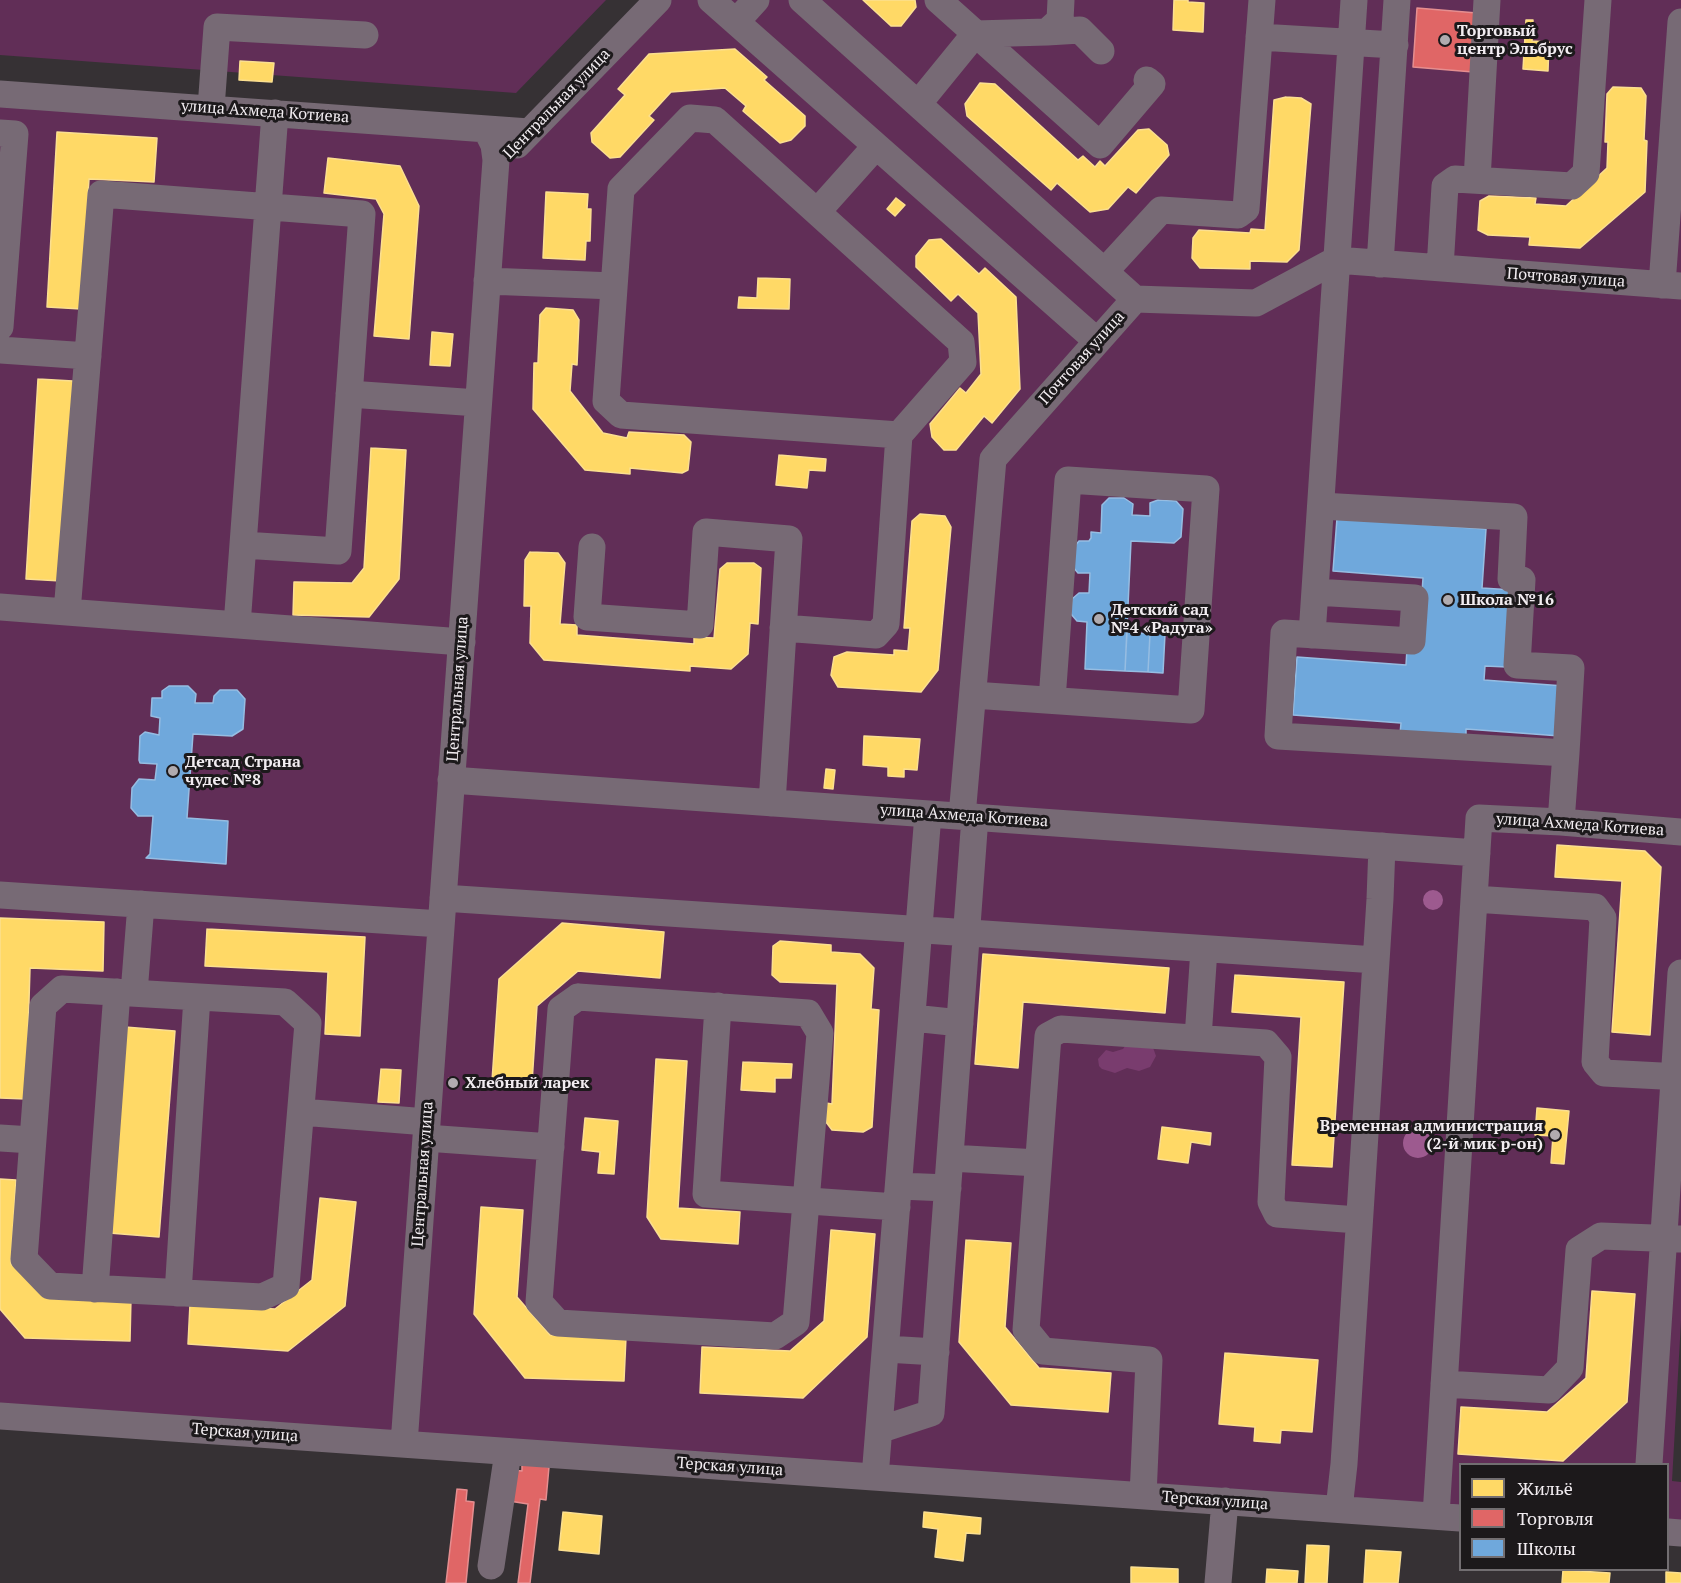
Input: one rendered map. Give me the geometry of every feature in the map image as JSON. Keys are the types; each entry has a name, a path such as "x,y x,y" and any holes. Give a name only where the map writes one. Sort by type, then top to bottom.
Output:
{"street":[{"name":"Центральная улица","path":"404,1444 495,167 658,0"},
{"path":"711,0 1097,341"},
{"path":"736,22 756,0"},
{"path":"802,0 1136,299"},
{"path":"938,0 1100,145 1152,84 1147,80"},
{"path":"1047,32 1060,20 1061,0"},
{"path":"1105,271 1161,210 1238,215 1246,209 1262,0"},
{"path":"1312,635 1354,0"},
{"path":"1380,264 1397,0"},
{"path":"1477,180 1487,0"},
{"path":"1440,268 1445,186 1455,179 1572,186 1586,173 1598,0"},
{"path":"211,108 216,27 365,34"},
{"path":"918,104 975,34 1080,30 1101,51"},
{"path":"1671,286 1681,30"},
{"path":"1259,37 1395,45"},
{"name":"улица Ахмеда Котиева","path":"0,94 529,132"},
{"path":"237,625 275,113"},
{"path":"783,628 876,635 886,624 899,435 963,362 961,342 715,120 690,118 621,189 606,401 621,415 899,435"},
{"path":"486,129 494,145 495,167"},
{"path":"0,133 15,134 0,327"},
{"path":"817,212 876,146"},
{"path":"67,612 101,194 362,214 338,551 243,545"},
{"name":"Почтовая улица","path":"879,1430 931,1413 967,933 973,695 993,459 1136,299 1256,303 1336,260 1671,286"},
{"path":"487,281 614,286"},
{"path":"0,350 88,356"},
{"path":"349,394 478,403"},
{"path":"973,695 1191,710 1206,489 1068,480 1052,700"},
{"path":"1321,506 1514,517 1510,579 1522,580 1517,665 1571,668 1561,822"},
{"path":"592,547 587,617 700,625 706,532 789,538 772,803"},
{"path":"1315,592 1415,598 1412,641 1284,633 1278,736 1566,753"},
{"path":"0,607 462,642"},
{"name":"улица Ахмеда Котиева","path":"451,780 1477,853 1479,818 1681,832"},
{"path":"876,1477 928,814"},
{"path":"1339,1509 1344,1464 1382,846"},
{"path":"1448,1517 1444,1384 1477,853"},
{"path":"0,895 141,904 442,911 920,930 1376,960"},
{"path":"1474,899 1594,907 1603,918 1595,1062 1604,1073 1638,1082 1678,1077"},
{"path":"94,1288 125,993 141,904"},
{"path":"1198,1038 1204,949"},
{"path":"1649,1463 1672,1239 1681,973"},
{"path":"62,989 125,993 285,1002 308,1023 286,1286 262,1297 50,1286 24,1259 43,1006 62,989"},
{"path":"178,1293 197,997"},
{"path":"578,997 808,1013 820,1033 796,1322 775,1336 558,1323 539,1302 551,1147 561,1009 578,997"},
{"path":"718,1006 706,1194 806,1201 898,1197 948,1188"},
{"path":"913,1018 960,1023"},
{"path":"1143,1496 1149,1360 1043,1351 1026,1330 1048,1036 1061,1029 1266,1043 1278,1057 1271,1202 1277,1214 1358,1220"},
{"path":"301,1112 551,1147"},
{"path":"0,1138 32,1140"},
{"path":"950,1158 1038,1163"},
{"path":"1444,1384 1549,1390 1570,1368 1579,1250 1601,1236 1626,1229 1672,1239"},
{"path":"886,1349 936,1352"},
{"name":"Терская улица","path":"0,1416 1448,1517"},
{"path":"491,1566 508,1452"},
{"path":"1218,1583 1225,1502"}],"shaded area":[{"path":"0,0 606,0 516,93 0,55"},
{"path":"658,0 1681,0 1681,1321 1672,1481 1681,1482 1681,1533 1669,1532 1669,1463 1459,1463 1459,1518 0,1416 0,94 529,132"},
{"path":"1433,890 1440,893 1443,900 1440,907 1433,910 1426,907 1423,900 1426,893"},
{"path":"1128,1042 1151,1042 1156,1056 1150,1067 1139,1071 1127,1068 1115,1073 1099,1066 1098,1059 1106,1050 1113,1052 1123,1049"},
{"path":"1418,1128 1429,1132 1433,1143 1429,1154 1418,1158 1407,1154 1403,1143 1407,1132"}],"building: Жильё":[{"path":"863,0 915,0 916,7 901,26 891,26"},
{"path":"1174,0 1204,3 1203,32 1173,30"},
{"path":"1526,20 1533,20 1532,41 1549,42 1548,71 1523,69"},
{"path":"735,49 767,77 764,80 805,116 805,126 791,140 780,143 743,111 746,106 725,88 671,92 649,116 654,120 620,157 610,158 592,142 591,133 625,95 618,89 649,54"},
{"path":"240,61 274,63 272,82 239,80"},
{"path":"980,83 995,84 1078,160 1083,156 1095,167 1100,161 1105,166 1138,130 1149,129 1167,145 1169,155 1136,193 1128,187 1108,209 1090,212 1057,183 1051,190 967,116 965,104"},
{"path":"1613,87 1641,88 1646,96 1645,192 1580,248 1529,245 1530,237 1488,235 1478,230 1480,201 1489,196 1536,198 1535,204 1566,206 1607,168 1608,142 1605,142 1607,94"},
{"path":"1286,97 1301,98 1311,104 1299,250 1287,262 1250,261 1250,269 1200,268 1192,258 1193,238 1199,230 1250,233 1251,229 1265,230 1274,100"},
{"path":"57,132 157,138 154,182 89,179 81,309 47,307"},
{"path":"328,158 400,166 419,206 409,339 374,336 384,214 376,199 324,193"},
{"path":"546,192 588,194 587,209 591,209 590,241 586,241 585,260 543,258"},
{"path":"896,198 905,205 895,216 887,209"},
{"path":"941,239 979,274 985,268 1016,297 1020,389 992,423 984,416 956,450 944,450 932,437 930,424 960,388 966,393 981,374 978,313 958,294 951,301 916,267 916,256 929,240"},
{"path":"758,278 790,279 789,309 738,308 739,297 757,298"},
{"path":"546,308 573,310 579,320 577,365 572,364 570,391 603,433 627,438 629,432 684,435 691,442 688,470 682,473 630,468 630,474 585,470 533,409 534,363 538,363 540,315"},
{"path":"432,332 453,334 450,366 430,365"},
{"path":"38,379 73,381 61,581 26,579"},
{"path":"371,448 406,450 399,579 369,617 293,615 294,582 352,583 364,568"},
{"path":"779,455 826,459 825,471 809,470 807,488 776,485"},
{"path":"920,514 945,516 951,527 938,670 921,692 838,687 831,675 834,657 847,652 894,655 894,650 908,651 910,628 904,628 912,521"},
{"path":"530,552 558,553 565,563 560,624 577,625 577,635 694,644 694,637 714,638 720,569 727,563 754,563 761,568 758,624 750,623 748,654 731,669 690,666 690,671 544,660 530,643 531,606 524,606 525,560"},
{"path":"864,736 920,739 917,770 904,769 904,777 888,776 888,767 863,765"},
{"path":"826,769 835,770 833,789 824,788"},
{"path":"1557,845 1645,851 1661,867 1650,1035 1612,1032 1622,881 1555,877"},
{"path":"0,918 104,922 103,971 30,968 26,1099 0,1098"},
{"path":"562,923 664,932 660,978 578,971 537,1006 532,1083 492,1081 499,979"},
{"path":"207,929 365,937 360,1036 325,1034 328,972 205,966"},
{"path":"780,941 831,945 831,952 860,954 874,968 871,1009 879,1010 872,1127 863,1132 832,1130 826,1122 826,1103 832,1104 837,984 780,982 772,975 773,946"},
{"path":"983,954 1169,968 1165,1013 1023,1002 1018,1068 975,1064"},
{"path":"1235,975 1344,982 1332,1167 1292,1165 1301,1017 1232,1012"},
{"path":"125,1027 175,1031 159,1237 109,1233"},
{"path":"656,1059 687,1061 678,1208 740,1212 738,1244 661,1239 647,1217"},
{"path":"743,1062 792,1064 791,1078 775,1078 775,1092 741,1090"},
{"path":"381,1069 401,1070 399,1103 378,1102"},
{"name":"Временная администрация (2-й мик р-он)","path":"1537,1108 1569,1111 1564,1164 1551,1163 1553,1136 1535,1135"},
{"path":"585,1118 618,1121 614,1174 598,1173 600,1152 582,1150"},
{"path":"1162,1127 1211,1133 1210,1145 1191,1142 1188,1163 1158,1159"},
{"path":"0,1179 16,1180 11,1264 45,1296 131,1298 130,1341 25,1338 0,1309"},
{"path":"320,1198 356,1202 345,1306 288,1351 188,1344 190,1304 275,1309 312,1280"},
{"path":"481,1207 523,1210 517,1297 550,1335 626,1337 624,1381 525,1378 474,1314"},
{"path":"831,1230 875,1234 867,1337 803,1398 700,1393 702,1347 790,1351 824,1321"},
{"path":"966,1240 1011,1243 1005,1327 1039,1368 1111,1373 1108,1412 1011,1405 959,1342"},
{"path":"1592,1291 1635,1294 1627,1402 1563,1461 1458,1454 1461,1407 1547,1412 1586,1378"},
{"path":"1225,1353 1318,1360 1312,1432 1281,1430 1280,1443 1254,1441 1255,1427 1219,1424"},
{"path":"563,1512 602,1516 599,1554 559,1550"},
{"path":"924,1512 981,1518 980,1534 966,1533 963,1561 935,1557 938,1529 923,1527"},
{"path":"1307,1545 1329,1546 1327,1583 1305,1583"},
{"path":"1366,1550 1401,1552 1398,1583 1364,1583"},
{"path":"1131,1567 1178,1569 1178,1583 1131,1583"},
{"path":"1267,1569 1298,1571 1297,1583 1266,1583"},
{"path":"1563,1571 1610,1573 1609,1583 1562,1583"},
{"path":"1666,1572 1681,1573 1681,1583 1666,1583"}],"building: Торговля":[{"name":"Торговый центр Эльбрус","path":"1417,8 1477,13 1473,72 1413,67"},
{"name":"Хлебный ларек","path":"449,1078 457,1079 457,1087 448,1086"},
{"path":"522,1464 549,1467 546,1500 540,1499 530,1583 518,1583 528,1504 509,1501 513,1470 522,1471"},
{"path":"457,1489 467,1490 466,1501 474,1502 466,1583 446,1583"}],"building: Школы":[{"path":"1109,498 1124,498 1133,504 1132,515 1150,516 1150,503 1158,500 1176,501 1183,509 1181,537 1174,543 1131,541 1125,671 1085,669 1087,622 1077,621 1071,614 1072,599 1079,593 1089,593 1090,573 1078,573 1073,567 1074,547 1079,541 1089,541 1091,532 1101,533 1102,505"},
{"name":"Школа №16","path":"1337,518 1486,529 1482,588 1513,590 1507,667 1485,666 1484,680 1564,686 1560,736 1466,729 1466,739 1400,734 1401,723 1293,715 1297,657 1406,665 1407,649 1418,650 1423,578 1333,571"},
{"path":"1127,632 1150,634 1148,672 1125,671"},
{"path":"1150,634 1165,634 1163,673 1148,672"},
{"name":"Детсад Страна чудес №8","path":"169,686 188,686 196,694 195,703 213,703 214,696 220,690 237,690 245,699 243,729 232,736 193,734 187,818 228,821 226,864 146,858 150,854 153,816 138,816 131,808 132,788 139,779 155,780 157,764 140,763 140,736 145,732 159,735 160,718 151,716 152,698 162,698 162,691"}],"place":[{"name":"Торговый центр Эльбрус","path":"1445,40"},
{"name":"Школа №16","path":"1448,600"},
{"name":"Детский сад №4 «Радуга»","path":"1099,619"},
{"name":"Детсад Страна чудес №8","path":"173,771"},
{"name":"Хлебный ларек","path":"453,1083"},
{"name":"Временная администрация (2-й мик р-он)","path":"1555,1135"}]}
